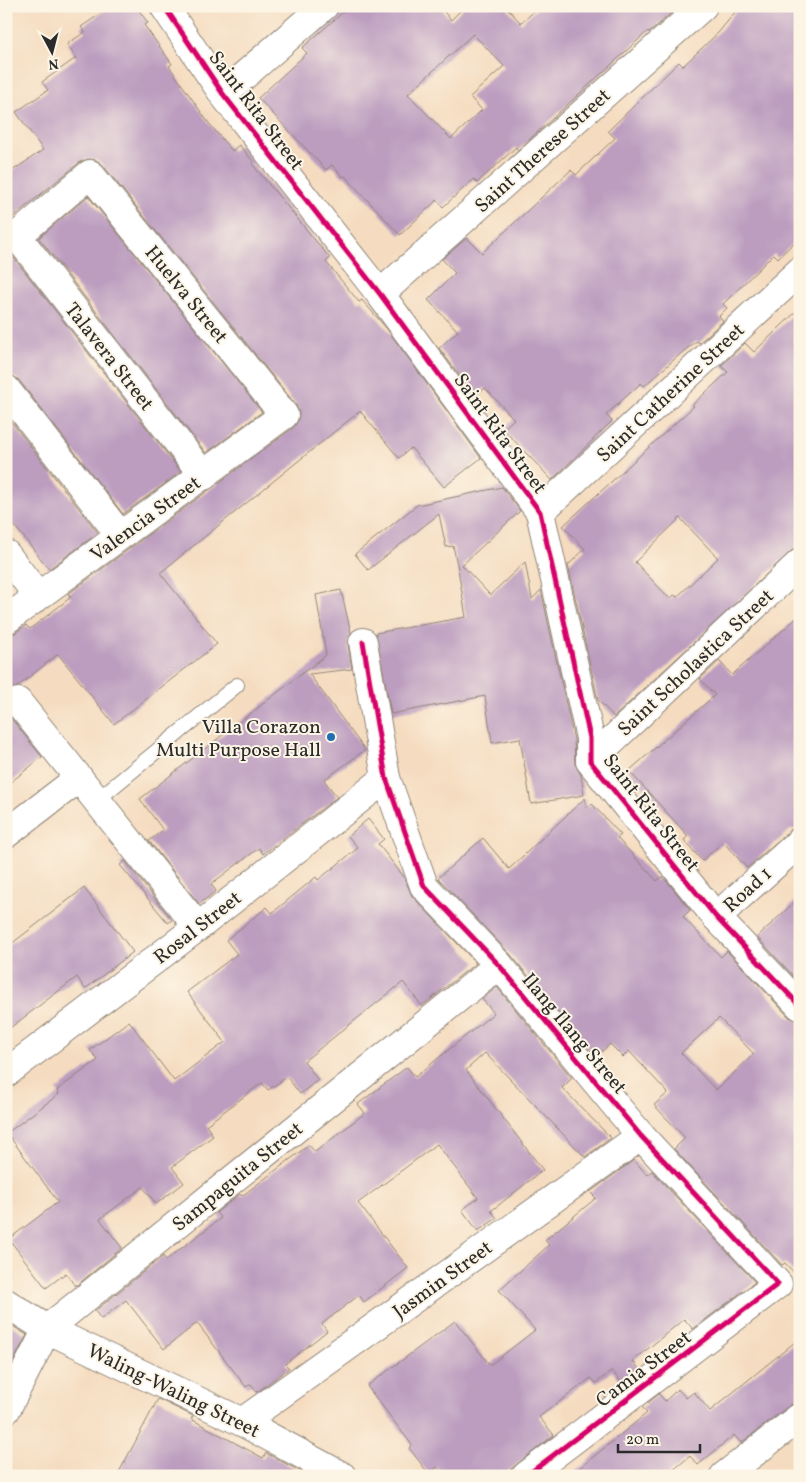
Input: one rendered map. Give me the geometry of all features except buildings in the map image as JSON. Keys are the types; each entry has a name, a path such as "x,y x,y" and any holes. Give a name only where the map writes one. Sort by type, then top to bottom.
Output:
{"street":[{"name":"Saint Rita Street","path":"164,6 223,94 380,294 540,512 590,738 590,761 716,917 800,1006"},
{"path":"223,94 324,6"},
{"name":"Saint Therese Street","path":"380,294 703,6"},
{"name":"Huelva Street","path":"11,237 90,174 284,415"},
{"name":"Talavera Street","path":"11,237 204,476"},
{"name":"Saint Catherine Street","path":"540,512 800,272"},
{"path":"6,389 120,535"},
{"name":"Valencia Street","path":"6,620 120,535 204,476 284,415"},
{"path":"6,554 38,596"},
{"name":"Saint Scholastica Street","path":"590,761 800,562"},
{"name":"Ilang Ilang Street","path":"363,642 386,778 424,886 499,965 641,1136 778,1284"},
{"path":"18,702 198,927"},
{"path":"6,834 79,778"},
{"name":"Rosal Street","path":"6,1072 198,927 386,778"},
{"name":"Road 1","path":"716,917 800,842"},
{"name":"Sampaguita Street","path":"6,1410 47,1329 499,965"},
{"name":"Jasmin Street","path":"242,1422 641,1136"},
{"name":"Camia Street","path":"526,1476 778,1284"},
{"name":"Waling-Waling Street","path":"6,1303 47,1329 242,1422 342,1476"},
{"path":"724,1476 800,1417"}],"lane":[{"path":"97,800 237,685"}],"cycle path":[{"path":"164,6 223,94 380,294 540,512 590,738 590,761 716,917 800,1006"},
{"path":"363,642 386,778 424,886 499,965 641,1136 778,1284 526,1476"}],"place":[{"name":"Villa Corazon Multi Purpose Hall","path":"331,737"}]}
